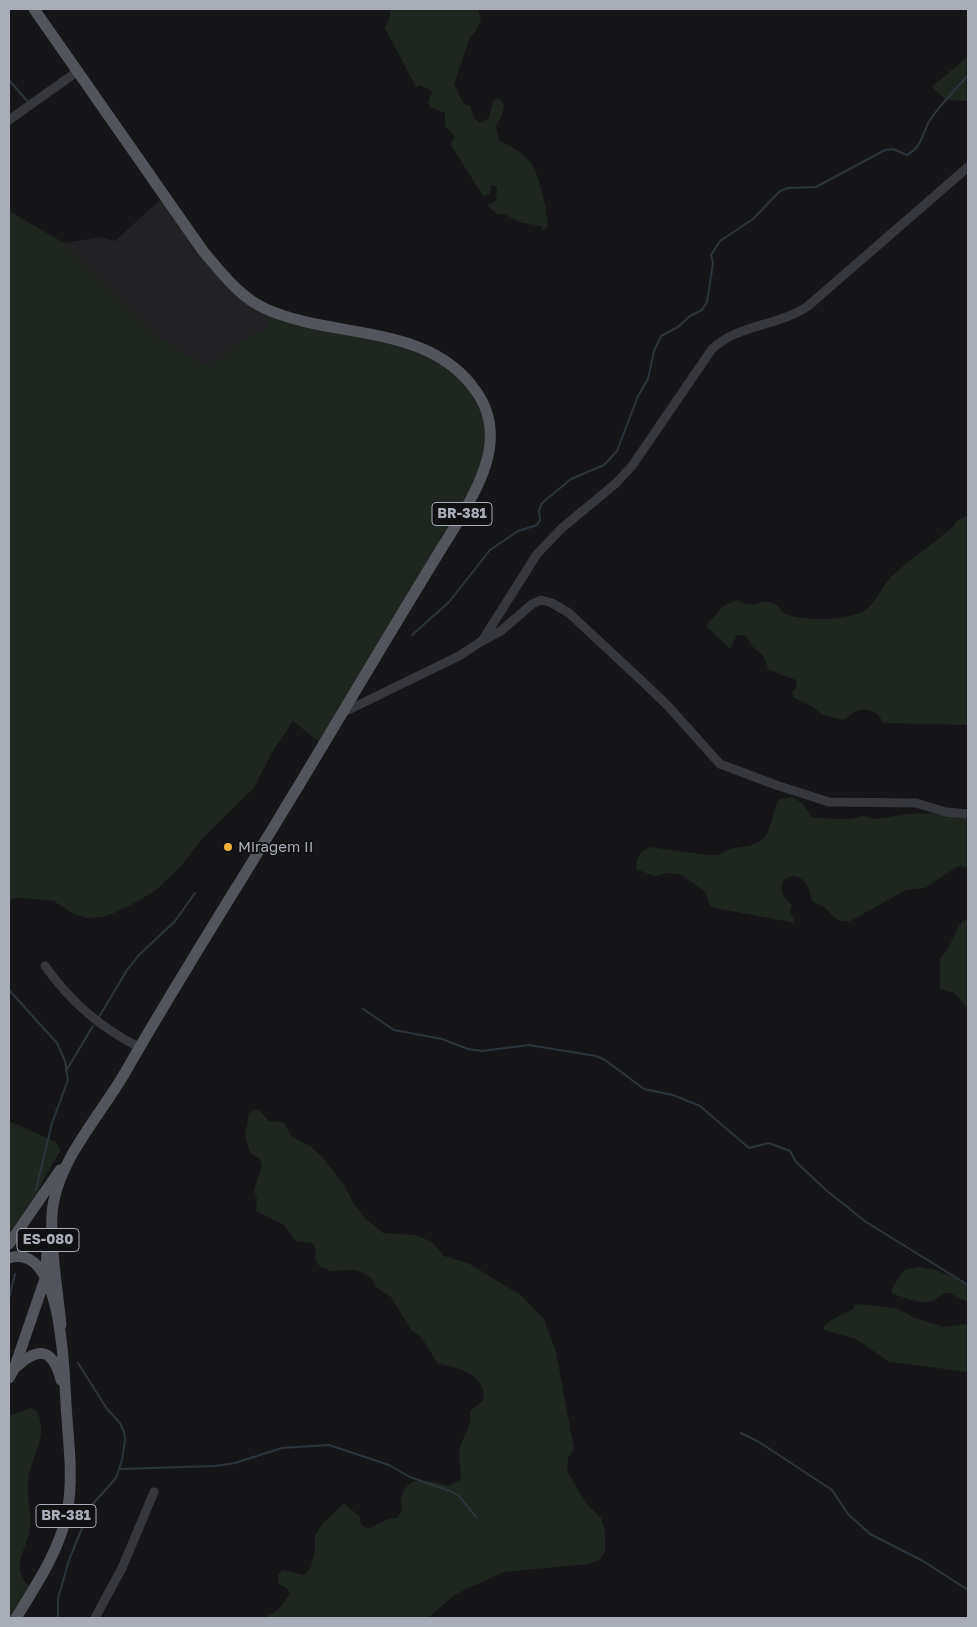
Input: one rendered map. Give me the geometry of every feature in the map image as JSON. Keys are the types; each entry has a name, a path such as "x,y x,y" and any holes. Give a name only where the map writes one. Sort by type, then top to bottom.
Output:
{"main road":[{"name":"BR-381","path":"34,9 203,251 229,282 264,309 300,322 419,346 441,356 469,380 482,400 488,415 491,438 489,458 482,479 75,1152 60,1181 53,1201"},
{"name":"ES-080","path":"9,1244 58,1172 75,1152"},
{"name":"ES-080","path":"10,1373 45,1279 53,1201"},
{"path":"53,1201 53,1239 61,1325"},
{"path":"9,1258 15,1256 28,1260 40,1269 45,1279"},
{"name":"BR-381","path":"16,1618 49,1563 62,1532 70,1496 70,1462 61,1325 45,1279"},
{"name":"BR-381","path":"10,1373 31,1354 40,1353 47,1355 58,1369 66,1401"}],"street":[{"path":"9,120 78,71"},
{"path":"482,641 538,554 551,538 616,484 632,466 712,349 728,337 784,319 808,306 968,167"},
{"path":"342,713 459,656 502,631 532,604 541,600 552,603 569,613 668,706 712,757 727,767 829,802 916,804 946,812 968,814"},
{"path":"45,966 62,989 90,1017 118,1037 139,1047"},
{"path":"95,1618 122,1568 154,1492"}],"shaded area":[{"path":"390,9 478,9 481,21 476,31 470,37 454,84 463,103 470,106 474,118 480,123 489,118 493,101 499,98 504,105 502,115 496,126 499,140 524,156 534,168 540,184 548,227 543,231 541,226 519,222 505,214 497,214 487,205 496,201 497,187 491,185 490,193 484,197 450,144 455,137 445,126 445,113 430,107 428,102 432,91 420,85 416,87 385,28 390,16"},
{"path":"968,56 968,101 946,100 932,87"},
{"path":"162,198 209,267 226,284 273,316 262,333 252,334 209,369 157,337 64,243 101,237 115,241"},
{"path":"9,211 64,243 157,337 209,368 252,334 262,333 273,316 394,343 423,352 464,379 489,428 483,473 320,743 293,721 273,751 253,789 201,840 181,866 155,891 125,908 104,917 86,918 72,913 54,901 24,898 9,899"},
{"path":"968,516 968,725 883,723 876,713 869,710 855,712 843,720 823,715 810,705 794,698 792,693 797,686 796,680 769,670 763,655 753,647 746,636 737,635 730,649 706,626 723,606 737,600 747,604 773,603 788,615 796,617 830,619 842,618 862,612 869,607 899,569 954,526 956,521"},
{"path":"793,797 803,804 812,818 850,819 863,816 877,819 908,814 946,813 968,816 968,867 958,866 925,888 906,890 850,921 836,919 824,908 812,901 808,888 802,880 795,876 789,877 784,881 782,888 784,896 792,905 790,911 795,923 710,907 705,892 682,875 668,873 654,876 636,869 639,856 650,847 719,855 728,849 755,844 768,832 780,799"},
{"path":"968,917 968,1008 954,993 940,989 940,958 948,949 959,925"},
{"path":"258,1109 269,1121 284,1122 291,1136 310,1146 323,1158 343,1183 354,1204 366,1219 383,1233 417,1235 433,1243 444,1256 468,1263 522,1296 544,1319 556,1352 574,1449 568,1458 567,1471 586,1503 601,1518 605,1531 605,1551 600,1560 589,1564 504,1572 456,1594 428,1618 264,1618 278,1610 290,1594 288,1589 278,1583 278,1575 282,1570 304,1575 311,1567 315,1550 315,1536 322,1524 344,1503 360,1517 361,1525 368,1529 388,1519 397,1518 402,1511 402,1494 414,1481 434,1482 449,1486 460,1480 460,1448 468,1428 470,1411 483,1401 483,1392 481,1385 470,1374 455,1367 438,1364 422,1338 411,1330 391,1297 376,1287 372,1279 364,1273 355,1270 331,1271 320,1267 315,1258 316,1250 313,1243 295,1241 284,1225 256,1211 257,1199 254,1190 262,1165 259,1158 250,1153 245,1136 249,1113"},
{"path":"9,1121 56,1142 61,1150 43,1180 34,1204 9,1239"},
{"path":"918,1267 935,1270 968,1283 968,1301 949,1293 928,1302 893,1294 892,1288 904,1270"},
{"path":"855,1304 896,1308 915,1318 944,1327 968,1324 968,1372 889,1362 856,1339 824,1330 824,1326 827,1323 854,1308"},
{"path":"30,1408 37,1411 41,1437 29,1475 30,1526 20,1563 24,1581 30,1586 13,1618 9,1618 9,1416"}],"waterway":[{"path":"412,635 449,602 490,550 518,531 537,525 540,520 539,510 542,503 571,479 604,465 617,451 638,396 648,379 654,351 661,336 678,327 690,316 702,310 707,302 713,263 711,255 720,241 753,219 780,191 788,188 816,187 885,150 893,149 907,155 913,151 920,142 932,117 968,75"},
{"path":"9,80 29,103"},
{"path":"99,1017 127,970 139,955 175,921 195,893"},
{"path":"9,990 57,1043 65,1061 68,1080 52,1123 36,1190"},
{"path":"363,1009 394,1030 442,1039 468,1049 482,1051 529,1045 596,1056 605,1060 644,1089 673,1095 700,1106 749,1148 769,1143 790,1151 796,1162 826,1190 866,1222 968,1285"},
{"path":"66,1071 93,1026"},
{"path":"9,1298 15,1274"},
{"path":"58,1618 58,1598 69,1560 91,1506 116,1478 122,1460 125,1440 120,1423 107,1409 78,1363"},
{"path":"741,1433 759,1442 832,1490 848,1514 870,1534 923,1561 968,1590"},
{"path":"120,1469 215,1466 235,1463 282,1448 329,1445 389,1465 410,1477 450,1491 459,1496 477,1518"}],"place":[{"name":"Miragem II","path":"228,847"}]}
